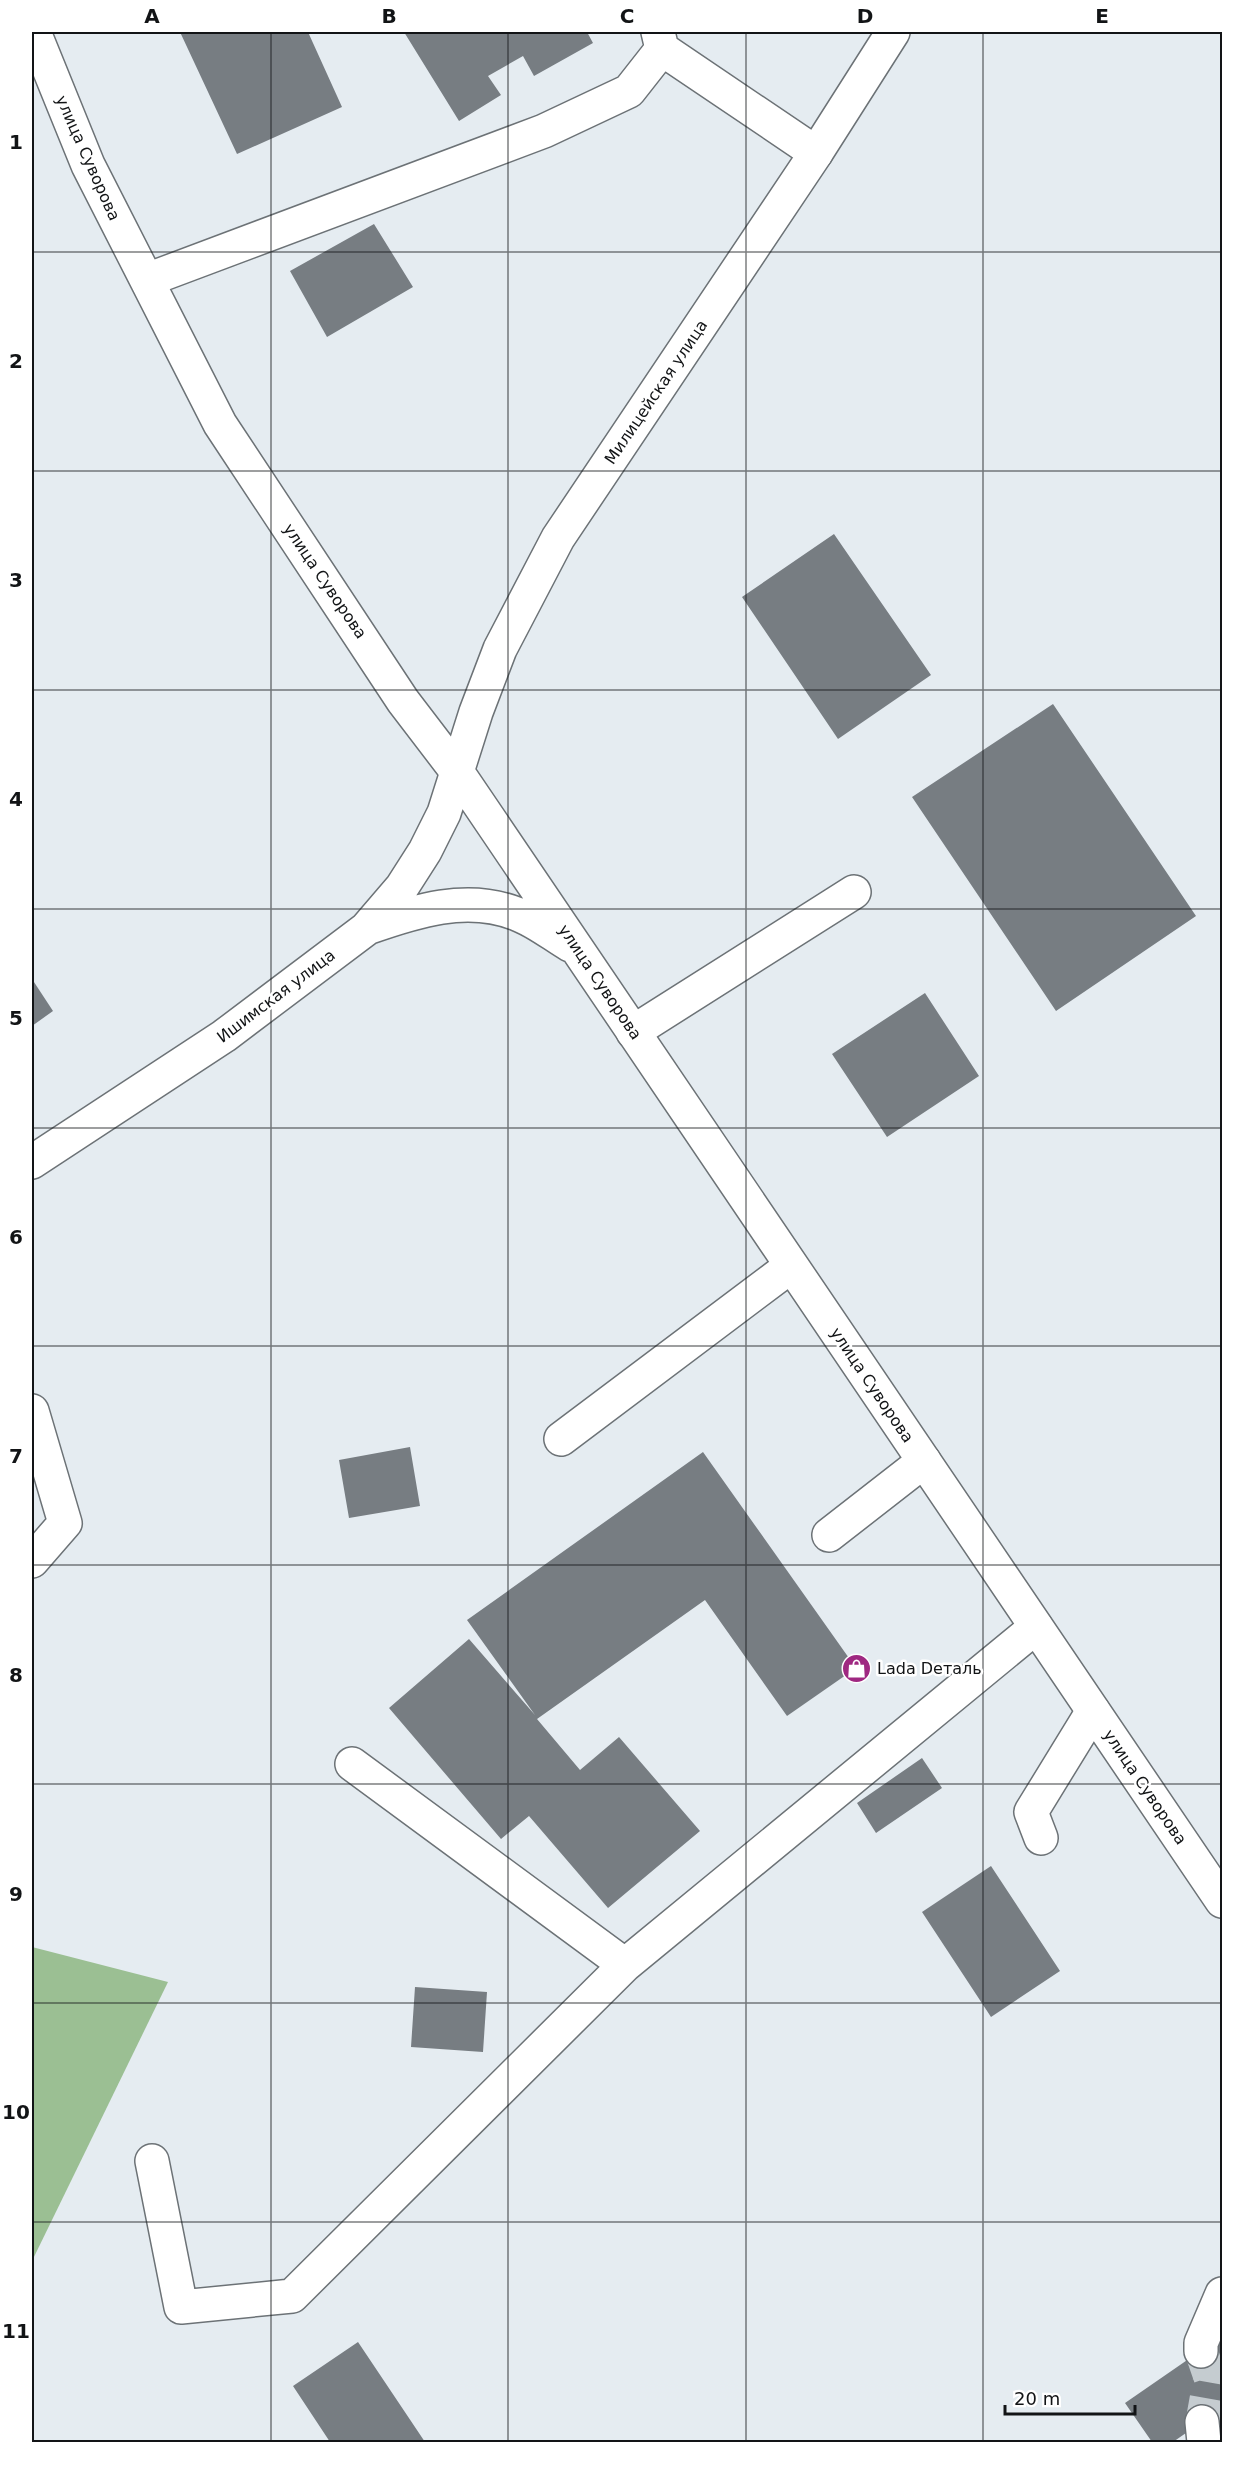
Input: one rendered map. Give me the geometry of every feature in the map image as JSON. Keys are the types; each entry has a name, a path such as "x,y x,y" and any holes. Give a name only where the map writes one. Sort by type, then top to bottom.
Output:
{"main road":[{"name":"улица Суворова","path":"34,32 88,165 220,424 403,701 458,773 1222,1901"},
{"name":"Милицейская улица","path":"458,773 476,712 500,649 558,538 816,153 893,32"},
{"path":"147,280 544,131 629,91 660,40 816,153"},
{"name":"Ишимская улица","path":"32,1162 224,1036 366,929 402,887 425,851 444,813 458,773"},
{"path":"633,1032 854,892"},
{"path":"366,929 417,911 471,904 517,914 578,949"},
{"path":"561,1439 791,1266"},
{"path":"32,1411 65,1523 32,1561"},
{"path":"829,1535 924,1461"},
{"path":"152,2161 181,2307 292,2296 625,1965 1036,1627"},
{"path":"1041,1838 1031,1812 1094,1711"},
{"path":"351,1764 625,1965"},
{"path":"1201,2351 1201,2343 1222,2294"}],"green space":[{"path":"32,1947 168,1982 32,2261"}],"building":[{"path":"180,32 308,32 342,107 237,154"},
{"path":"404,32 587,32 593,43 534,76 523,56 488,76 501,95 459,121"},
{"path":"374,224 413,287 327,337 290,271"},
{"path":"834,534 931,675 838,739 742,597"},
{"path":"1053,704 1196,916 1056,1011 912,797"},
{"path":"32,979 53,1011 32,1026"},
{"path":"925,993 979,1076 887,1137 832,1054"},
{"path":"410,1447 420,1506 349,1518 339,1460"},
{"path":"703,1452 856,1668 787,1716 705,1600 537,1719 580,1770 619,1737 700,1831 608,1908 529,1816 501,1839 389,1708 469,1639 535,1715 467,1620"},
{"path":"922,1758 942,1788 876,1833 857,1803"},
{"path":"991,1866 1060,1971 991,2017 922,1912"},
{"path":"415,1987 487,1992 483,2052 411,2047"},
{"path":"1222,2336 1222,2408 1173,2442 1152,2442 1125,2403"},
{"path":"358,2342 425,2442 330,2442 293,2386"}],"tunnel":[{"path":"1201,2351 1210,2377 1202,2422"}],"place":[{"name":"Lada Dеталь","path":"856,1668"}]}
